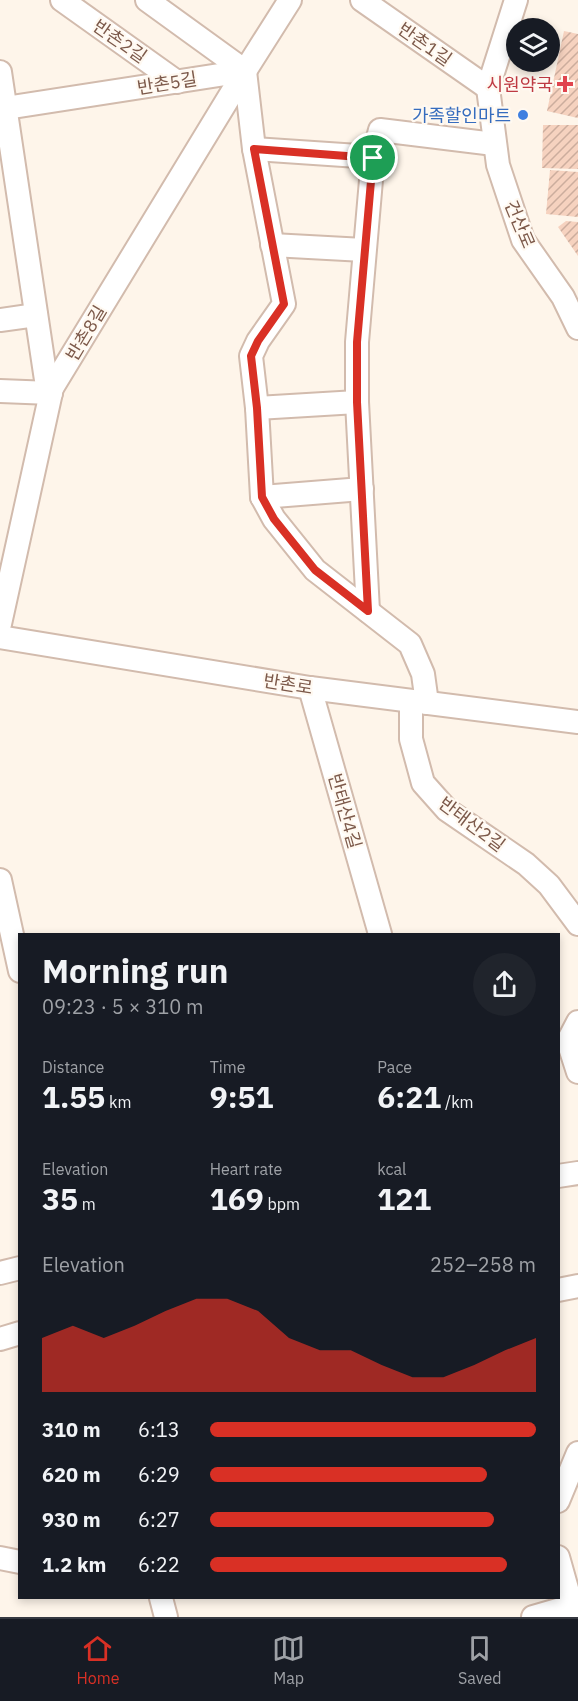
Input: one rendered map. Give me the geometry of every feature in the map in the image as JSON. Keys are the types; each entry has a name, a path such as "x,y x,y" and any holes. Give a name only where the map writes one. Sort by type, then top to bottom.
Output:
{"street":[{"name":"반촌2길","path":"62,0 177,82"},
{"path":"147,0 245,71"},
{"path":"290,0 245,71 254,149 284,304 258,341 251,356 257,408 262,497 362,489"},
{"name":"반촌1길","path":"362,0 488,88"},
{"name":"건산로","path":"516,0 488,88 494,144 498,165 523,240 563,297 578,328"},
{"name":"반촌5길","path":"2,109 245,71"},
{"name":"반촌8길","path":"0,624 52,391 245,71"},
{"path":"0,72 10,215 36,315 46,380 52,391 0,391"},
{"path":"368,611 357,402 357,342 373,158 380,130 494,144"},
{"path":"254,149 373,158"},
{"path":"272,245 364,250"},
{"path":"0,320 36,315"},
{"path":"257,408 357,402"},
{"name":"반태산2길","path":"262,497 274,519 315,570 410,644 423,674 411,740 423,783 447,810 526,864 549,885 578,924"},
{"name":"반촌로","path":"0,637 310,688 578,722"},
{"name":"반태산4길","path":"310,688 380,933"},
{"path":"0,880 18,962"},
{"path":"571,1071 568,1041 578,1022"},
{"path":"560,1176 578,1173"},
{"path":"0,1273 18,1268"},
{"path":"560,1290 578,1286"},
{"path":"0,1339 18,1333"},
{"path":"560,1496 578,1453"},
{"path":"0,1558 18,1562"},
{"path":"533,1617 575,1609 560,1563"},
{"path":"161,1599 166,1617"}],"building":[{"path":"564,31 578,34 578,118 547,111 555,72 560,72 560,50"},
{"path":"543,125 578,125 578,169 542,168"},
{"path":"550,170 578,172 578,217 546,214"},
{"path":"566,221 578,222 578,256 558,227"}],"place":[{"name":"시원약국","path":"565,84"},
{"name":"가족할인마트","path":"523,115"}],"route":[{"path":"254,149 373,158 357,342 357,402 368,611 315,570 274,519 262,497 257,408 251,356 258,341 284,304 254,149"}]}
